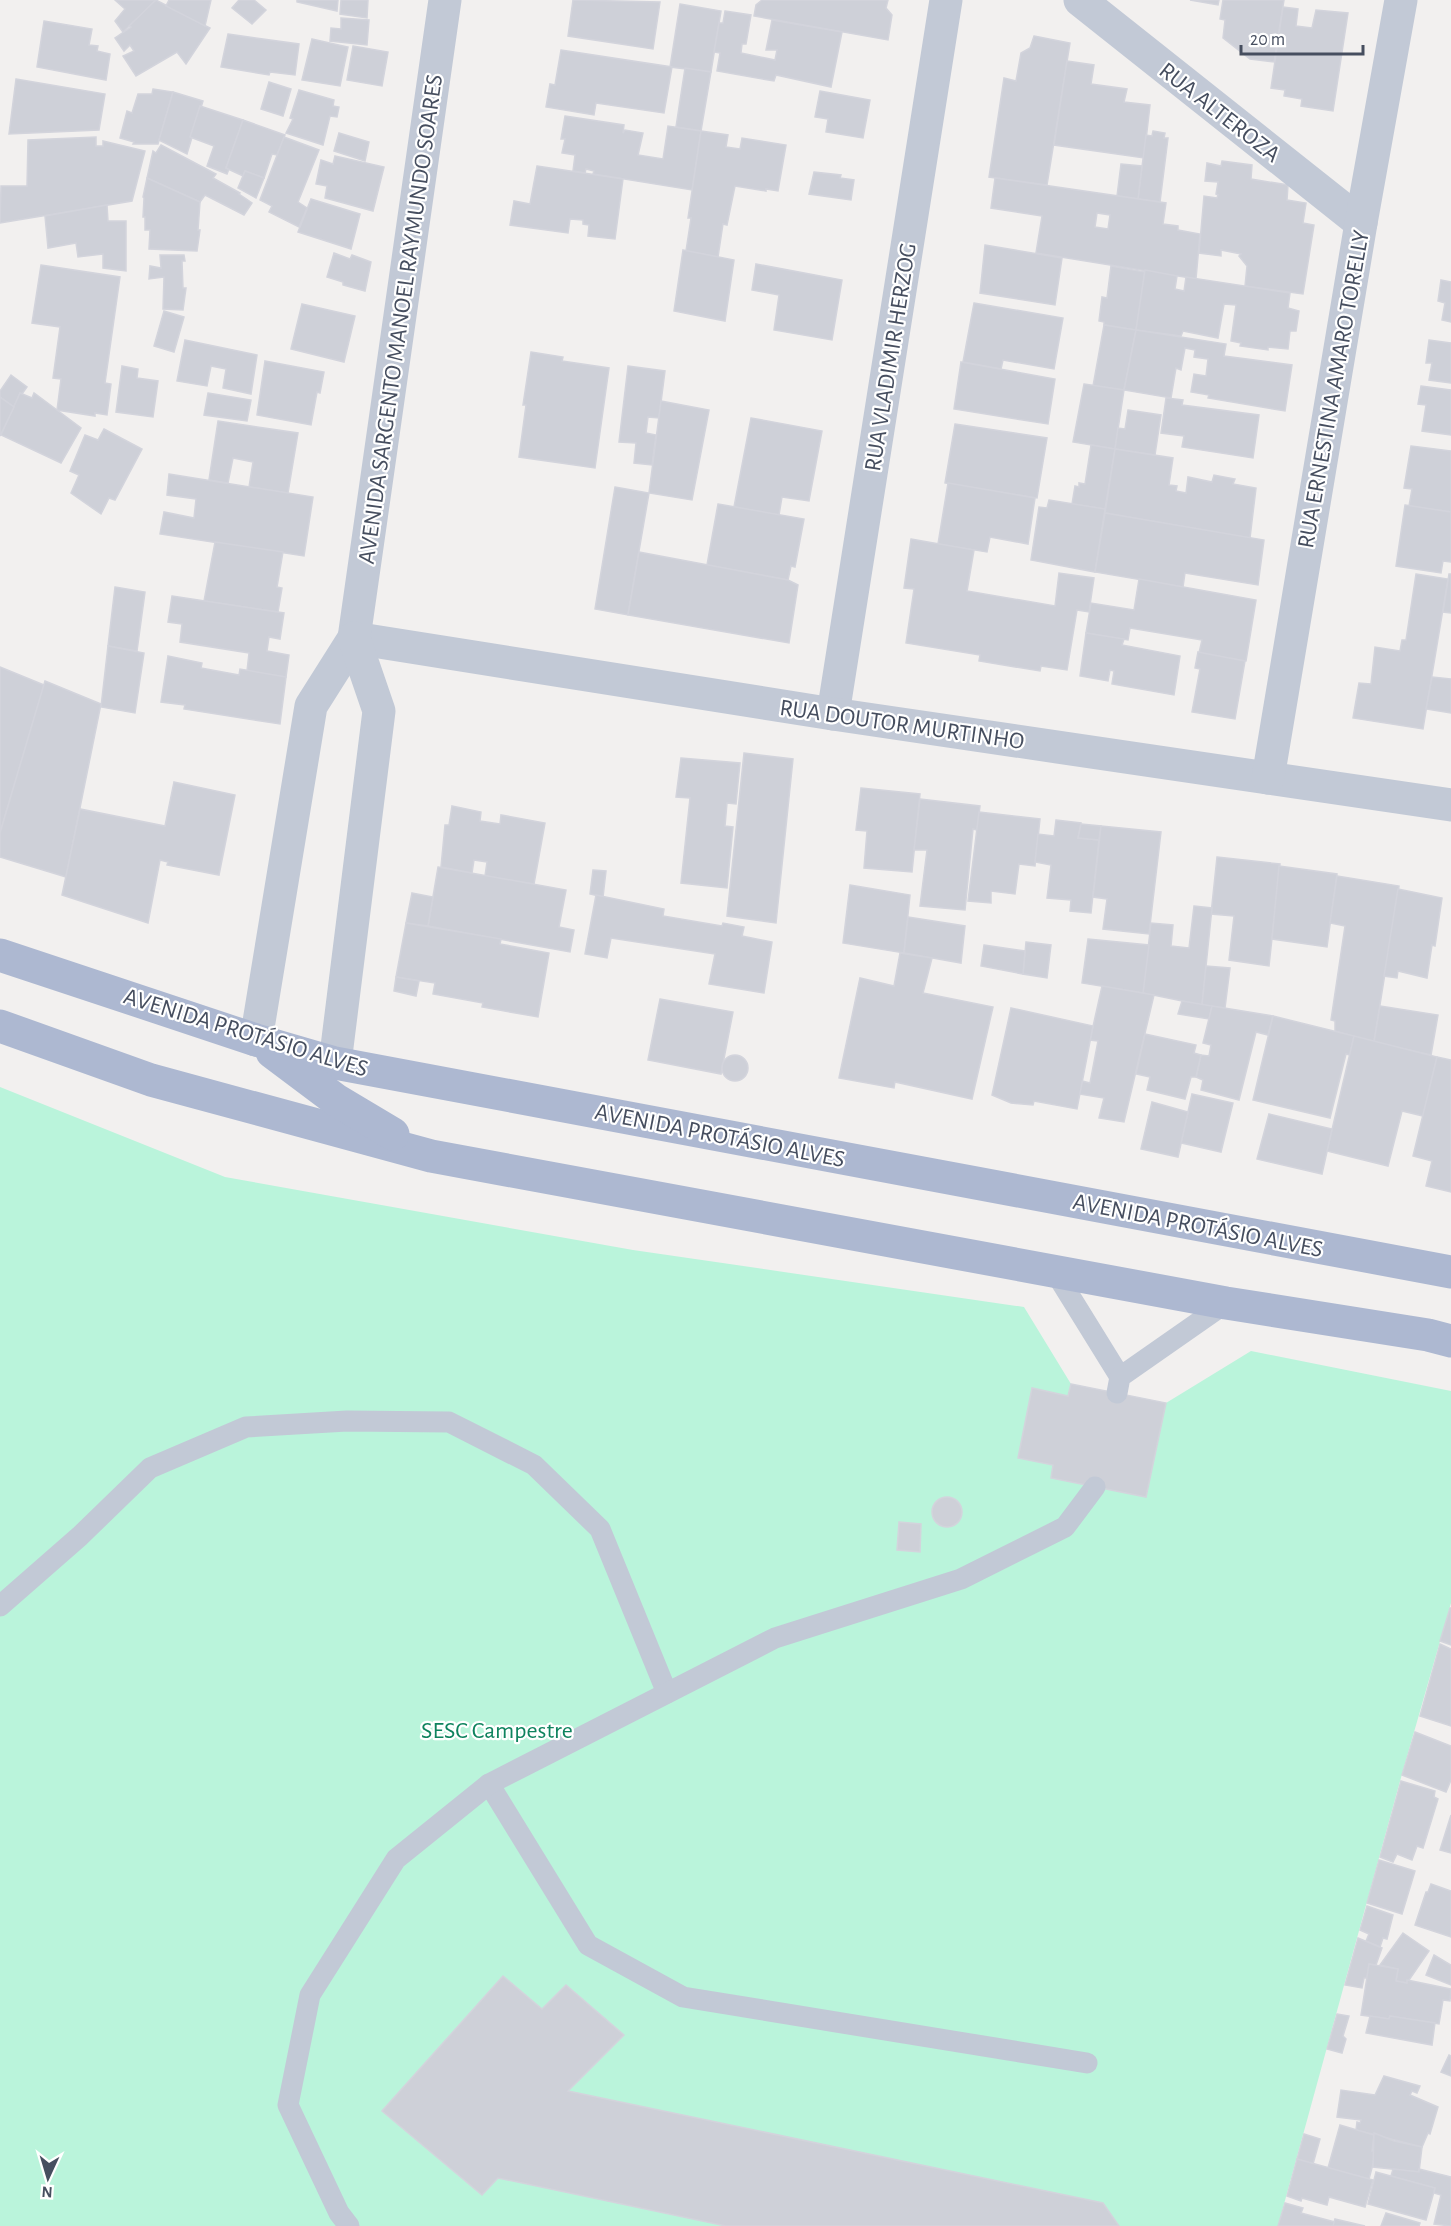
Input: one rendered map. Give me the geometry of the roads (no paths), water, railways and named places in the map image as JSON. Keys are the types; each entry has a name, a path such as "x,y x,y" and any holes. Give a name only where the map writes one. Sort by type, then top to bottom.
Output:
{"main road":[{"name":"AVENIDA PROTÁSIO ALVES","path":"0,955 256,1040 335,1063 1451,1272"},
{"path":"0,1026 152,1080 431,1156 1226,1303 1443,1337"},
{"path":"256,1040 336,1100 431,1156"}],"street":[{"name":"AVENIDA SARGENTO MANOEL RAYMUNDO SOARES","path":"256,1040 311,706 354,638 445,0"},
{"name":"RUA VLADIMIR HERZOG","path":"834,714 946,0"},
{"name":"RUA ALTEROZA","path":"1080,0 1361,224"},
{"name":"RUA ERNESTINA AMARO TORELLY","path":"1268,778 1401,0"},
{"name":"AVENIDA SARGENTO MANOEL RAYMUNDO SOARES","path":"335,1063 379,711 354,638"},
{"name":"RUA DOUTOR MURTINHO","path":"354,638 834,714 1451,805"}],"lane":[{"path":"1055,1272 1118,1385 1226,1303"},
{"path":"0,1606 80,1536 150,1468 246,1427 347,1421 449,1422 534,1465 600,1529 667,1693"},
{"path":"349,2226 339,2213 288,2105 310,1995 396,1859 489,1784 775,1638 961,1579 1065,1527 1095,1487"},
{"path":"489,1784 588,1945 683,1997 1087,2063"}],"park label":[{"name":"SESC Campestre","path":"497,1730"}]}
